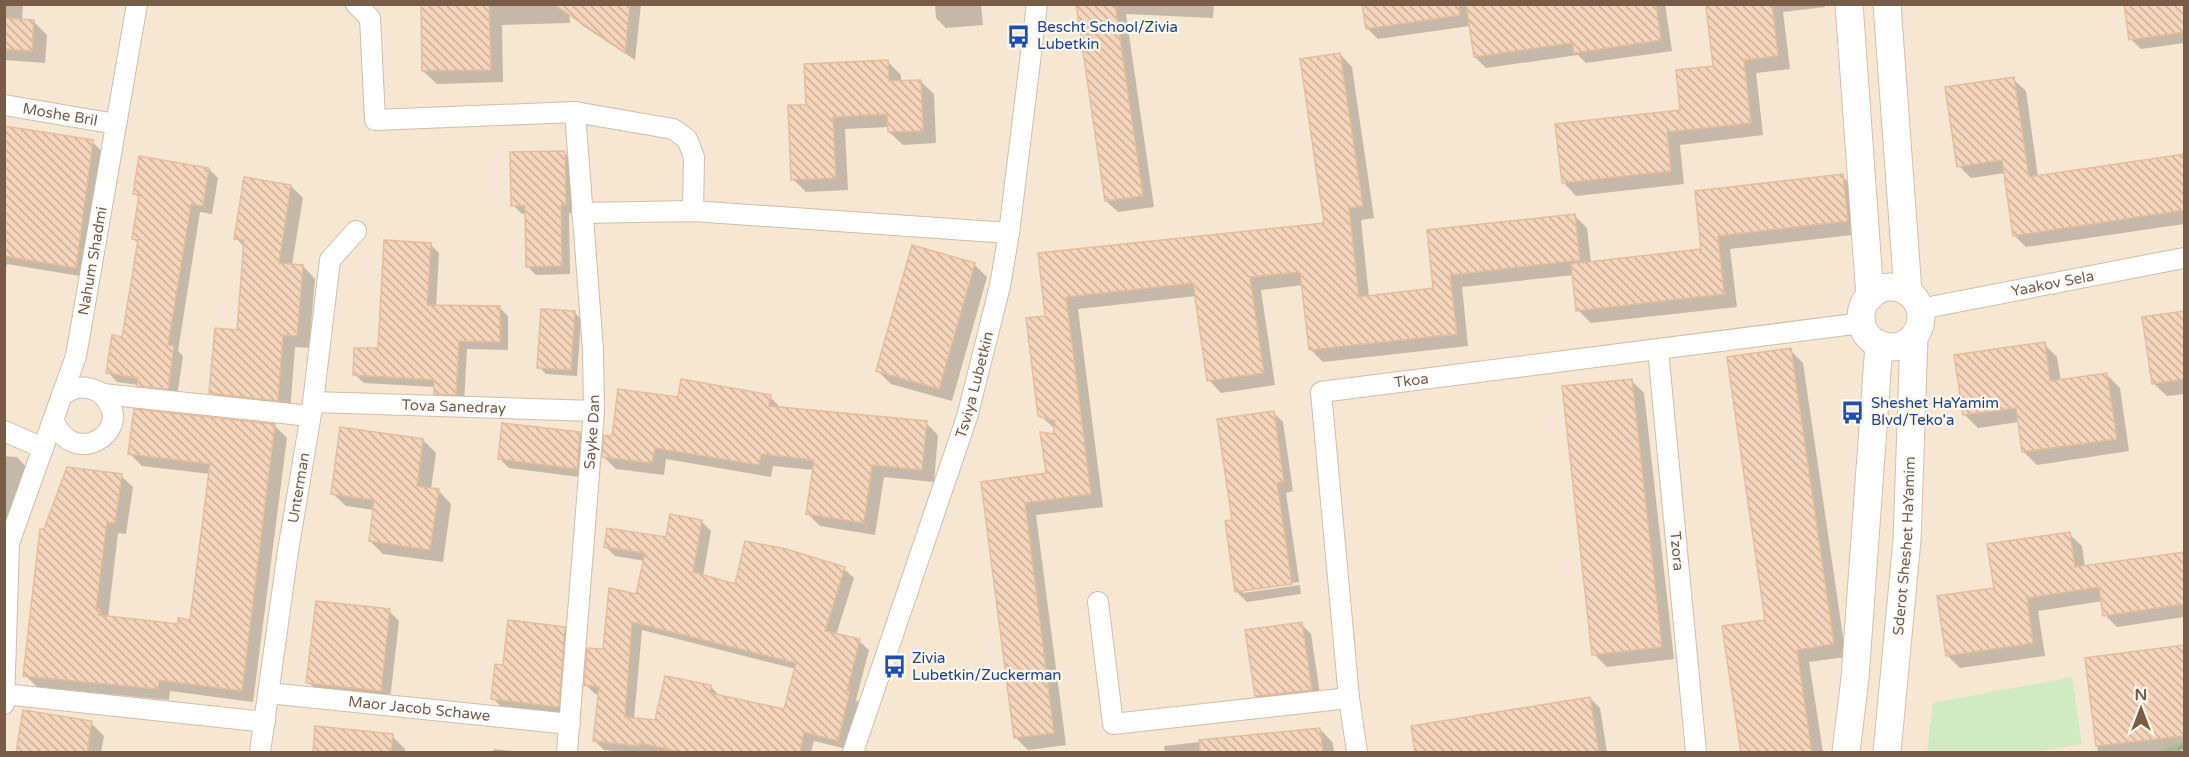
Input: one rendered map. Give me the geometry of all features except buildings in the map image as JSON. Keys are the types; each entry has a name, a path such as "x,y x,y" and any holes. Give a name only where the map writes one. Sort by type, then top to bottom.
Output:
{"street":[{"name":"Nahum Shadmi","path":"5,697 9,543 76,356 136,4"},
{"path":"356,4 370,18 375,120 575,112 673,129 687,139 694,158 693,212"},
{"name":"Tsviya Lubetkin","path":"853,753 967,417 1000,286 1009,233 1037,4"},
{"path":"1849,4 1870,297"},
{"path":"1887,4 1914,300 1921,319 1914,337 1898,347 1879,344 1871,339 1862,323 1864,305 1870,297 1878,291 1898,288 1914,300"},
{"name":"Moshe Bril","path":"4,105 116,124"},
{"name":"Sayke Dan","path":"567,753 594,411 593,350 575,112"},
{"path":"582,213 693,212 1009,233"},
{"name":"Unterman","path":"260,753 311,409 330,260 357,231"},
{"name":"Yaakov Sela","path":"1914,300 2184,258"},
{"name":"Tkoa","path":"1357,753 1349,698 1321,392 1862,323"},
{"name":"Sderot Sheshet HaYamim","path":"1887,753 1907,540 1914,337"},
{"path":"1846,753 1855,678 1879,344"},
{"name":"Tzora","path":"1658,350 1696,753"},
{"path":"54,421 59,432 69,442 85,445 98,441 111,425 112,408 103,394 85,386 72,388 62,395"},
{"name":"Tova Sanedray","path":"103,394 311,409 594,411"},
{"path":"4,431 43,448"},
{"path":"1098,603 1113,724 1349,698"},
{"name":"Maor Jacob Schawe","path":"268,693 570,724"},
{"path":"5,697 265,722"}],"shaded area":[{"path":"5,5 2184,5 2184,752 5,752"}],"green space":[{"path":"2072,677 2082,744 2033,752 1927,752 1933,703"},
{"path":"2184,742 2184,752 2155,752"}],"place":[{"name":"Bescht School/Zivia Lubetkin","path":"1019,36"},
{"name":"Sheshet HaYamim Blvd/Teko'a","path":"1853,412"},
{"name":"Zivia Lubetkin/Zuckerman","path":"894,667"}]}
